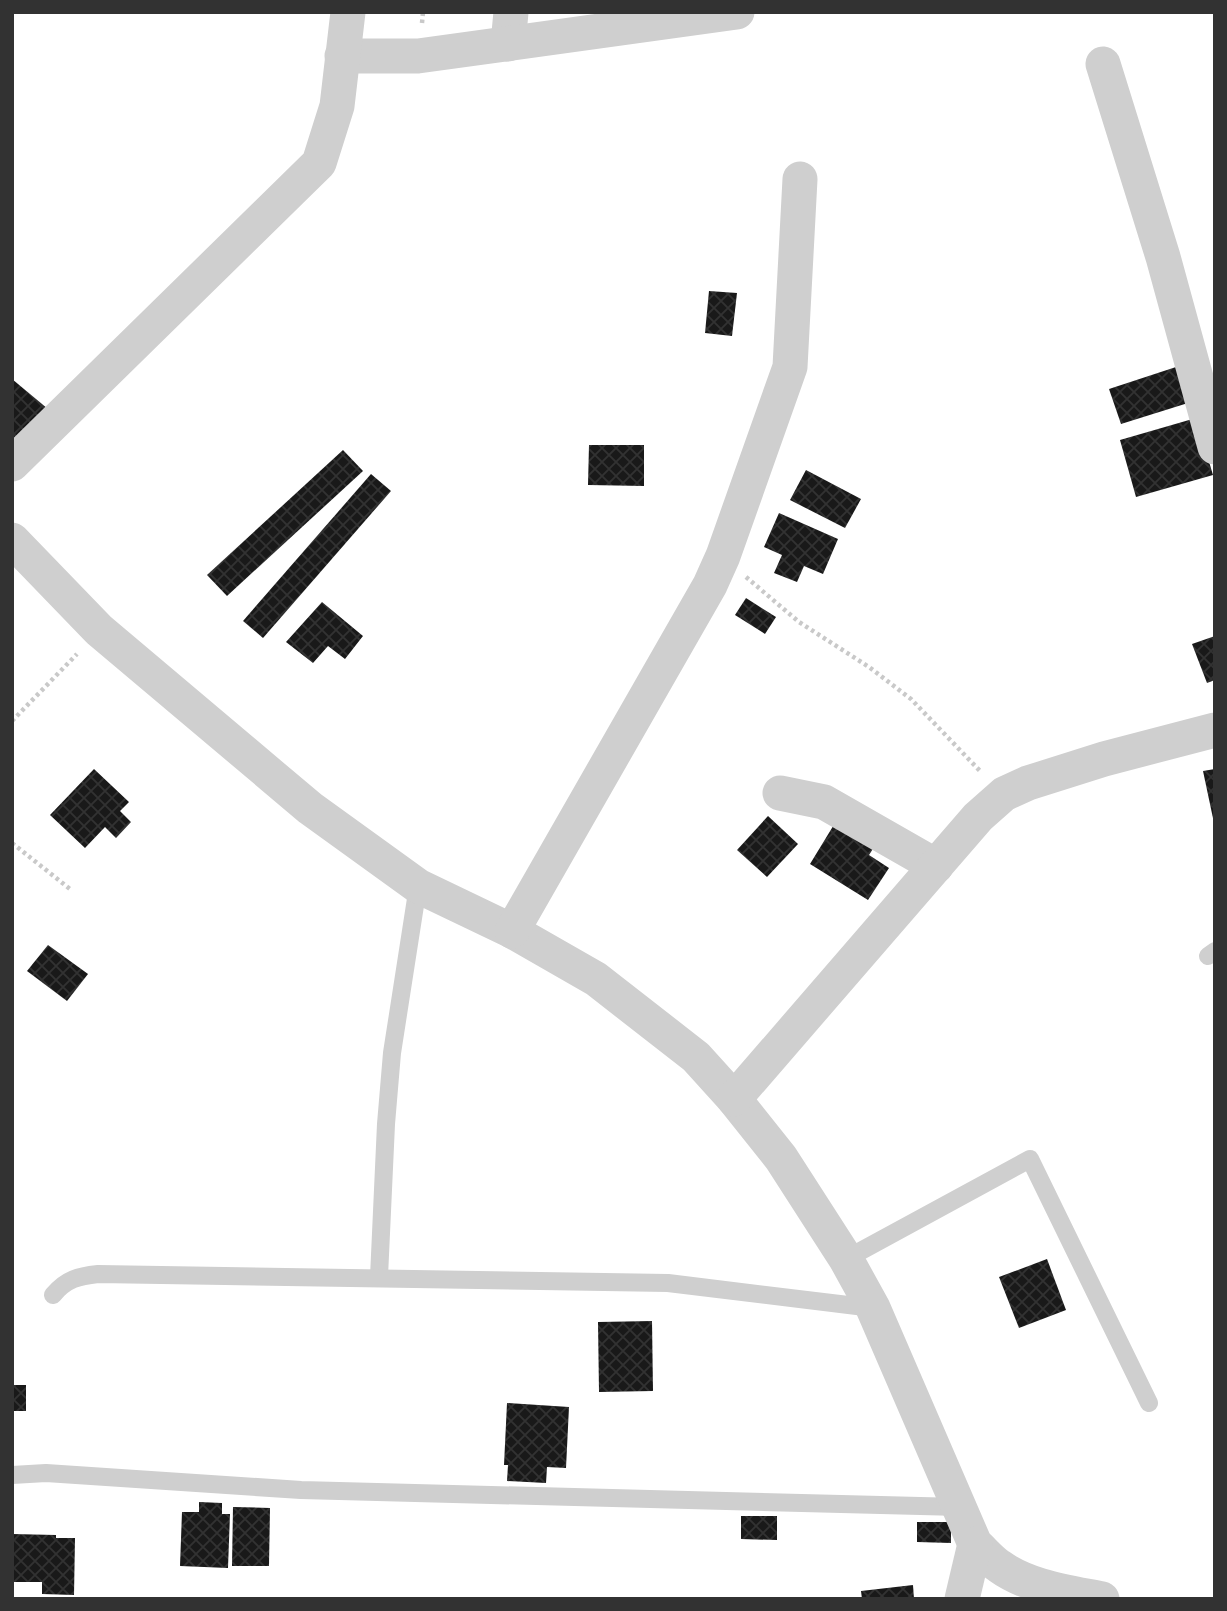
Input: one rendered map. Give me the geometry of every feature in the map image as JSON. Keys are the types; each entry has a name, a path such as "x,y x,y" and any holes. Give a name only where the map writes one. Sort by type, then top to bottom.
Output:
{"street":[{"path":"12,464 319,163 337,106 348,12"},
{"path":"342,56 418,56 510,28 737,12"},
{"path":"1103,64 1163,257 1215,447"},
{"path":"512,931 710,584 723,556 790,368 800,179"},
{"path":"12,540 99,630 310,808 418,886 512,931 596,979 696,1057 734,1098 781,1158 846,1259 873,1308 960,1507 985,1599"},
{"path":"734,1098 978,817 1004,794 1055,773 1215,730"},
{"path":"780,793 824,802 936,866"},
{"path":"962,1599 972,1554"},
{"path":"972,1554 1021,1579 1102,1599"}],"lane":[{"path":"379,1277 391,1065 418,886"},
{"path":"846,1259 1030,1159 1149,1404"},
{"path":"53,1295 62,1283 98,1274 379,1277 668,1283 873,1308"},
{"path":"12,1475 46,1474 301,1490 960,1507"}],"path":[{"path":"723,556 799,622 869,667 911,699 957,749 1004,794"},
{"path":"12,721 99,630"},
{"path":"12,843 70,889"}],"building":[{"path":"709,291 737,293 732,336 705,333"},
{"path":"1176,367 1188,403 1121,424 1109,389"},
{"path":"12,379 48,409 12,451"},
{"path":"1196,418 1213,475 1136,497 1120,440"},
{"path":"589,445 644,445 644,486 588,485"},
{"path":"343,450 363,471 227,596 207,575"},
{"path":"806,470 861,499 845,528 790,500"},
{"path":"371,474 391,491 263,638 243,621"},
{"path":"779,513 838,539 823,574 804,566 797,582 774,573 782,555 764,547"},
{"path":"746,598 776,617 765,634 735,615"},
{"path":"322,602 363,636 345,659 328,646 313,663 286,642"},
{"path":"1215,636 1215,680 1207,683 1192,644"},
{"path":"94,769 129,802 120,811 131,822 116,838 105,827 85,848 50,815"},
{"path":"1215,769 1215,822 1214,823 1203,771"},
{"path":"768,816 798,844 767,877 737,850"},
{"path":"835,823 878,841 869,855 889,868 868,900 810,864"},
{"path":"48,945 88,974 67,1001 27,971"},
{"path":"1047,1259 1066,1310 1019,1328 999,1277"},
{"path":"652,1321 653,1391 599,1392 598,1322"},
{"path":"12,1385 26,1385 26,1411 12,1411"},
{"path":"507,1403 569,1407 566,1468 547,1467 546,1483 507,1481 508,1465 504,1465"},
{"path":"199,1502 222,1503 222,1514 230,1514 228,1568 180,1566 182,1512 199,1512"},
{"path":"233,1507 270,1508 269,1566 232,1566"},
{"path":"741,1516 777,1516 777,1540 741,1539"},
{"path":"917,1522 951,1522 951,1543 917,1542"},
{"path":"12,1534 75,1538 74,1595 42,1594 42,1582 12,1582"},
{"path":"913,1585 914,1599 862,1599 861,1591"}]}
